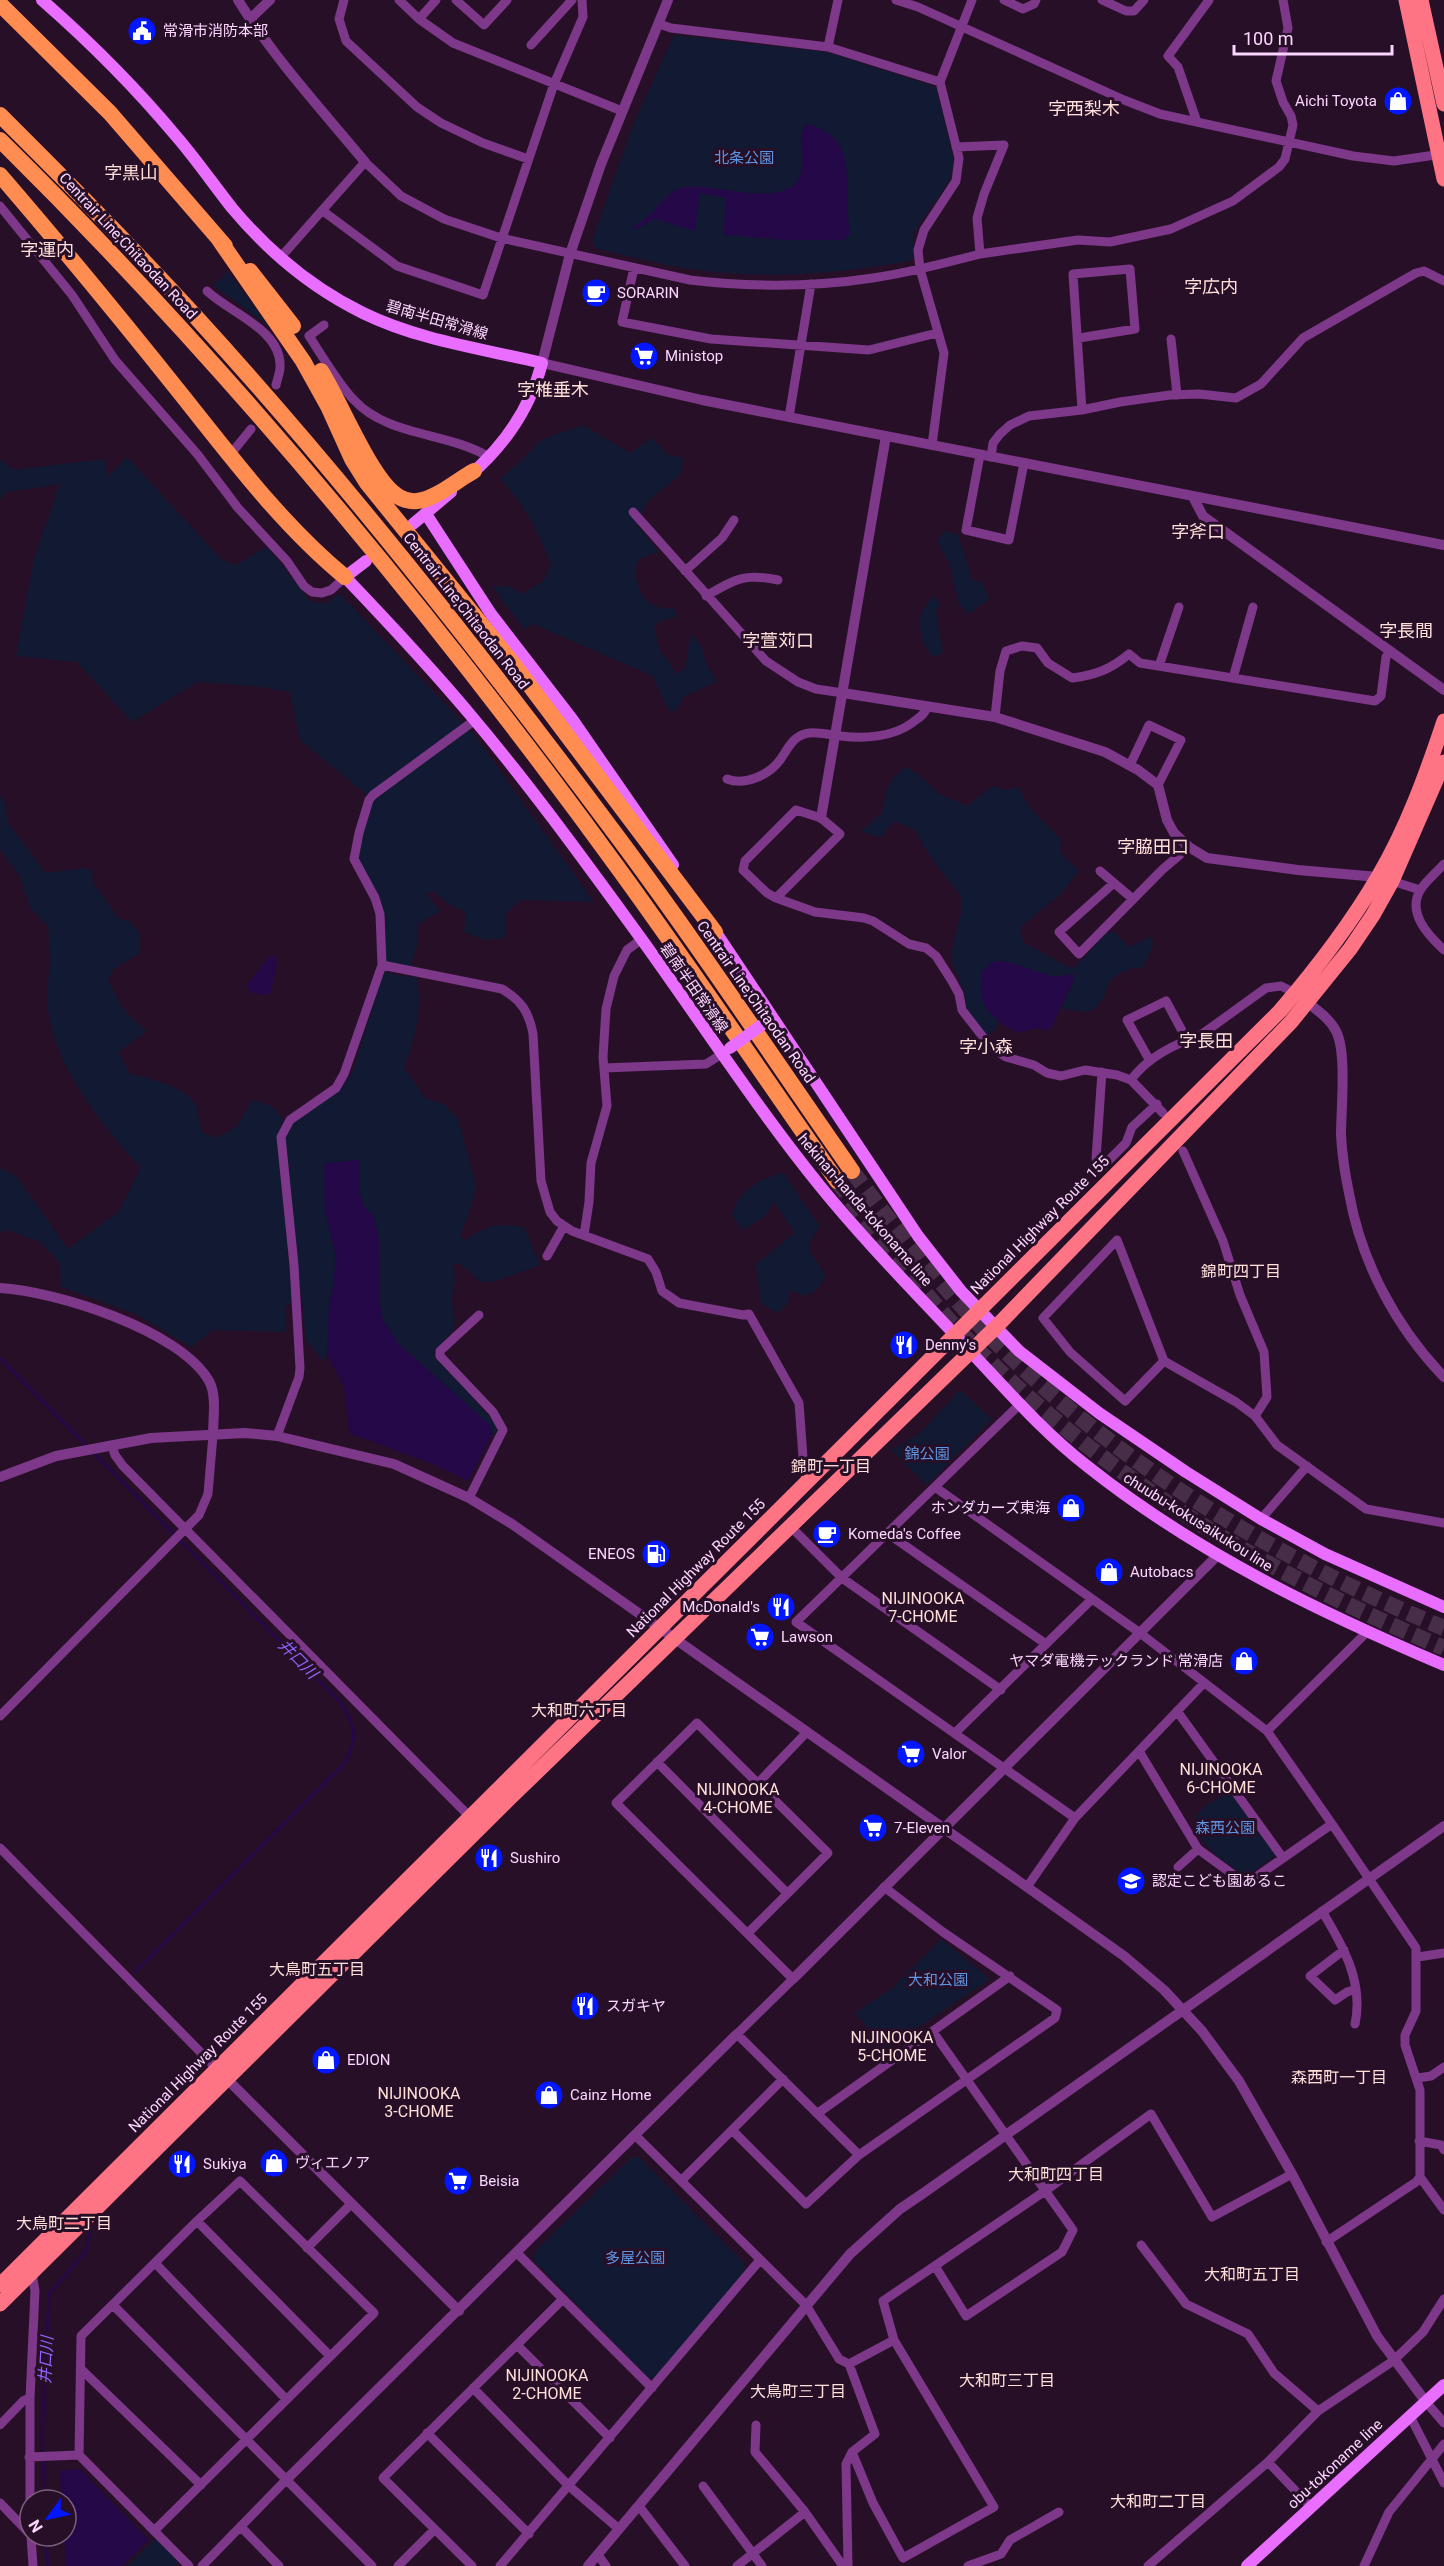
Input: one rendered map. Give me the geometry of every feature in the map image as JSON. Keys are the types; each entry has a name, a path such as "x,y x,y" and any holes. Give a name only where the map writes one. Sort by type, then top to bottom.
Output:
{"highway":[{"path":"1406,0 1441,154 1444,179"},
{"path":"1421,0 1442,79 1444,104"},
{"path":"0,4 110,113 264,288 298,334 326,379 370,460 391,491 404,499 414,501 425,499 474,471"},
{"name":"Centrair Line;Chitaodan Road","path":"0,115 95,210 197,318 275,406 395,550 609,825 708,961 852,1171"},
{"name":"Centrair Line;Chitaodan Road","path":"0,140 138,282 244,399 394,577 618,869 837,1181"},
{"path":"0,175 88,277 230,455 297,532 345,577"},
{"path":"218,238 303,361 328,406 352,459 367,483 515,666 715,932"},
{"name":"National Highway Route 155","path":"1385,879 1444,721"},
{"name":"National Highway Route 155","path":"0,2285 396,1911 971,1352 1167,1152 1301,998 1350,949 1444,762"},
{"name":"National Highway Route 155","path":"0,2304 470,1817 1280,1011 1301,998"}],"main road":[{"name":"碧南半田常滑線","path":"42,0 101,54 141,95 233,208 280,258 309,281 363,313 393,325 426,336 542,363"},
{"path":"413,524 489,457 516,427 536,386 542,363"},
{"path":"426,514 491,614 572,719 649,827 768,1021"},
{"path":"345,577 366,561"},
{"name":"碧南半田常滑線","path":"345,577 423,660 475,720 564,833 726,1051 768,1021"},
{"name":"hekinan-handa-tokoname line","path":"768,1021 918,1236 995,1328"},
{"name":"hekinan-handa-tokoname line","path":"726,1051 822,1189 971,1352"},
{"path":"995,1328 1019,1351 1099,1413 1261,1519 1325,1554 1444,1607"},
{"name":"chuubu-kokusaikukou line","path":"971,1352 1020,1404 1084,1464 1163,1521 1217,1556 1271,1586 1366,1632 1444,1665"},
{"name":"obu-tokoname line","path":"1247,2566 1444,2385"}],"street":[{"path":"238,0 250,19 364,162 401,196 444,219 501,238 634,268 720,283 811,284 875,278 980,254 1078,240 1110,242 1185,224 1233,201 1279,166 1285,159 1289,143 1293,125 1276,81 1288,28 1283,0"},
{"path":"250,19 270,0"},
{"path":"344,0 339,19 346,41 417,107 441,123 483,143 528,159"},
{"path":"399,0 419,19 453,43 622,111"},
{"path":"419,19 436,0"},
{"path":"456,0 484,25 507,0"},
{"path":"531,45 572,0"},
{"path":"323,211 397,266 483,295 554,84 583,17 582,0"},
{"path":"668,0 622,111 570,254 542,363 702,400 1444,545"},
{"path":"828,47 838,0"},
{"path":"896,0 1160,114 1353,156 1394,161 1441,154"},
{"path":"932,445 944,353 920,269 918,250 919,240 956,181 959,168 940,82 972,0"},
{"path":"1004,0 1023,9 1034,4 1036,0"},
{"path":"1102,0 1126,11 1134,11 1144,0"},
{"path":"1197,122 1178,67 1168,56 1170,50 1209,0"},
{"path":"659,24 680,30 828,47 940,82"},
{"path":"956,147 1004,145 977,218 980,254"},
{"path":"280,258 364,162"},
{"path":"0,206 54,270 115,360 198,455 238,507 287,561 304,586 312,592 322,593 331,590 345,577"},
{"path":"634,268 622,322 711,339 868,350 937,333"},
{"path":"1079,338 1136,329 1130,269 1073,274 1082,410"},
{"path":"1024,463 1009,540 966,530 985,456 1000,434 1018,420 1045,413 1082,410 1120,402 1177,395 1199,394 1236,399 1261,384 1303,338 1416,273 1425,271 1444,281"},
{"path":"789,417 799,345 811,284"},
{"path":"207,291 267,335 279,358 280,367 276,385"},
{"path":"324,325 309,336 353,400 365,410 407,429 473,448 489,457"},
{"path":"1171,339 1177,395"},
{"path":"230,455 251,429"},
{"path":"821,818 886,436"},
{"path":"1194,497 1203,516 1444,690"},
{"path":"633,512 766,662 779,671 816,689 995,717 1060,736 1105,752 1158,784"},
{"path":"685,571 722,538 734,520"},
{"path":"706,596 739,578 752,575 778,580"},
{"path":"1159,666 1179,607"},
{"path":"1233,678 1254,607"},
{"path":"995,717 1000,671 1006,651 1022,646 1037,648 1048,663 1072,678 1097,675 1113,667 1129,654 1140,663 1375,701 1382,696 1386,657 1390,651"},
{"path":"727,779 737,783 757,777 776,764 790,744 803,734 867,736 899,731 925,714 927,707"},
{"path":"278,1436 299,1377 300,1368 294,1265 281,1137 291,1120 336,1088 345,1074 382,965 380,914 375,898 354,859 369,800 475,720"},
{"path":"1130,765 1149,725 1180,740 1158,784 1167,820 1174,833 1189,847 1208,858 1318,873 1385,879 1420,890"},
{"path":"776,898 840,834 821,818 796,810 745,861 743,870 767,893 776,898 814,912 864,918 873,921 899,939 926,948 936,956 952,981 959,994 962,1010 990,1046 1006,1057 1035,1065 1047,1074 1061,1076 1085,1070 1131,1080 1157,1104 1163,1113"},
{"path":"1114,883 1059,932 1079,954 1162,869 1189,847"},
{"path":"1444,864 1420,890 1416,907 1426,933 1444,950"},
{"path":"1100,871 1133,899"},
{"path":"584,1235 589,1202 591,1162 607,1106 604,1068 606,1009 614,976 627,950 642,939"},
{"path":"382,965 502,989 515,996 523,1005 529,1016 533,1034 541,1181 550,1212 564,1226 648,1259 656,1272 662,1291 679,1303 743,1315 749,1314 800,1403 804,1471 807,1482"},
{"path":"1131,1080 1150,1061 1187,1040 1197,1037 1266,988 1281,986 1301,998 1328,1020 1340,1038 1344,1167 1351,1205 1365,1252 1389,1303 1422,1352 1444,1377"},
{"path":"1150,1061 1127,1020 1166,1001 1187,1040"},
{"path":"604,1068 706,1064 726,1051"},
{"path":"1102,1072 1096,1159 1103,1166 1126,1143 1131,1127 1157,1104"},
{"path":"1183,1151 1223,1241 1240,1295 1264,1352 1267,1397 1255,1416"},
{"path":"547,1256 564,1226"},
{"path":"1164,1361 1125,1401 1070,1352 1043,1318 1117,1240 1164,1361 1236,1402 1255,1416 1277,1445 1366,1509 1444,1523"},
{"path":"0,1288 41,1293 111,1315 173,1348 199,1367 210,1383 213,1435 208,1494 199,1515 0,1716"},
{"path":"469,1497 502,1430 493,1412 440,1356 440,1351 479,1315"},
{"path":"1020,1404 796,1622 1075,1818"},
{"path":"0,1477 56,1456 151,1438 244,1433 278,1436 394,1464 469,1497 536,1539 673,1640 1124,1956 1183,2009 1239,2081 1292,2174 1362,2310 1393,2361 1444,2422"},
{"path":"112,1446 123,1466 470,1817"},
{"path":"1261,1519 1307,1466"},
{"path":"935,1487 1140,1633 1267,1731 1416,1948 1418,1957 1416,2011 1405,2035 1405,2045 1418,2078 1420,2091 1420,2177 1444,2210"},
{"path":"790,1526 842,1578 1001,1690"},
{"path":"887,1533 1046,1644"},
{"path":"202,2566 1217,1556"},
{"path":"955,1733 1092,1599"},
{"path":"1267,1731 1366,1632"},
{"path":"1027,1887 1075,1818 1204,1683"},
{"path":"1177,1711 1283,1858"},
{"path":"748,1933 828,1852 696,1723 616,1803 793,1978"},
{"path":"758,1783 807,1732"},
{"path":"1139,1751 1198,1848 1246,1884 1332,1824"},
{"path":"657,1762 787,1893"},
{"path":"588,2566 806,2305 850,2254 874,2231 900,2209 1444,1826"},
{"path":"0,1848 222,2075 459,2311"},
{"path":"1178,1867 1198,1848"},
{"path":"732,2130 806,2204 859,2155 1055,2018 1058,2010 943,1932 884,1887"},
{"path":"1322,1911 1349,1960 1356,1989 1355,2024"},
{"path":"1344,1950 1310,1976 1335,2000 1356,1989"},
{"path":"1418,1957 1444,1953"},
{"path":"818,2114 1010,1976"},
{"path":"933,2032 1073,2230 1062,2252 966,2316 935,2266"},
{"path":"737,2034 859,2155"},
{"path":"1418,2078 1431,2076 1444,2067"},
{"path":"681,2181 783,2079"},
{"path":"852,2452 873,2503 903,2558 994,2507 894,2340 883,2301 1045,2191 1151,2114 1212,2217 1292,2174"},
{"path":"636,2136 806,2305 839,2359 849,2364 875,2434 852,2452 846,2464 848,2566"},
{"path":"1419,2141 1441,2145 1444,2150"},
{"path":"1326,2242 1416,2182 1420,2177"},
{"path":"154,2531 374,2313 240,2181 81,2336 79,2455 154,2531 189,2566"},
{"path":"307,2248 351,2204"},
{"path":"197,2221 330,2356"},
{"path":"1142,2245 1186,2304 1248,2334 1274,2373 1318,2411"},
{"path":"517,2253 652,2388"},
{"path":"501,2566 760,2260"},
{"path":"155,2262 286,2399"},
{"path":"30,2488 30,2398 35,2291 32,2273"},
{"path":"1148,2566 1269,2462 1318,2411 1393,2361 1423,2332 1444,2299"},
{"path":"472,2566 383,2478 562,2300"},
{"path":"113,2305 372,2566"},
{"path":"849,2364 894,2340"},
{"path":"517,2345 610,2438"},
{"path":"82,2370 201,2485"},
{"path":"473,2388 569,2486 619,2529"},
{"path":"0,2425 23,2401 30,2398"},
{"path":"1410,2416 1444,2483"},
{"path":"756,2425 755,2452 805,2512 843,2566"},
{"path":"428,2433 529,2534"},
{"path":"1364,2566 1389,2512 1444,2444"},
{"path":"29,2457 79,2455"},
{"path":"1269,2462 1311,2507"},
{"path":"703,2486 762,2566"},
{"path":"0,2503 18,2522"},
{"path":"639,2506 685,2566"},
{"path":"737,2566 805,2512"},
{"path":"968,2566 1001,2554 1010,2540 1059,2512"},
{"path":"241,2528 279,2566"},
{"path":"398,2566 434,2530"},
{"path":"32,2548 33,2566"},
{"path":"598,2555 606,2566"}],"green space":[{"name":"北条公園","path":"674,35 827,52 936,87 954,161 950,180 914,232 913,258 909,261 834,272 782,275 692,269 597,249 592,241 633,125"},
{"path":"228,272 269,326 213,285"},
{"path":"583,425 630,453 652,438 668,455 683,458 680,475 647,502 636,523 659,552 638,559 636,577 642,594 648,601 655,606 673,608 677,616 659,622 654,627 660,652 669,661 675,674 685,669 691,634 701,645 706,663 717,682 684,696 677,709 671,712 653,676 533,624 524,629 492,586 508,586 522,594 543,581 551,565 530,519 500,479 541,440"},
{"path":"127,457 222,560 236,565 267,547 311,602 328,603 339,593 473,733 594,902 521,900 506,913 505,938 485,940 464,932 466,912 447,903 433,891 426,894 440,911 417,925 418,943 410,968 386,961 385,919 380,898 356,855 373,800 300,740 290,692 255,686 198,682 132,722 77,662 16,656 34,559 60,484 7,492 0,499 0,459 14,470 104,459 108,477"},
{"path":"944,531 958,534 972,580 983,583 989,599 969,614 959,604 949,562 937,542"},
{"path":"932,596 940,603 936,612 943,653 933,657 922,641 919,617"},
{"path":"906,767 917,773 939,794 967,806 993,786 1006,790 1018,787 1029,807 1061,840 1060,852 1079,871 1061,894 1020,927 1023,942 1067,966 1075,967 1107,932 1116,933 1129,947 1152,936 1153,945 1144,967 1117,974 1111,980 1097,1006 1083,1012 1061,1009 1074,979 1069,974 1054,977 998,961 987,967 985,1008 998,1020 996,1029 989,1034 980,1030 966,1010 965,995 952,961 962,898 932,859 915,830 894,821 880,838 861,831 882,813 887,788 894,777"},
{"path":"0,795 4,801 8,822 45,873 83,868 93,871 92,881 118,918 129,921 140,934 140,953 114,969 108,979 124,1008 147,1031 119,1052 129,1073 166,1084 192,1099 203,1133 218,1138 237,1126 252,1100 272,1106 284,1121 278,1137 292,1302 285,1307 286,1332 213,1330 191,1347 136,1314 61,1287 60,1263 41,1242 8,1230 0,1233 0,1168 16,1176 68,1249 119,1211 141,1168 94,1111 67,1069 57,1046 50,1023 47,999 50,962 48,926 30,908 21,879 0,849"},
{"path":"383,972 417,978 419,1001 417,1023 404,1068 425,1098 445,1105 458,1119 476,1185 460,1236 466,1241 480,1231 493,1226 524,1227 540,1265 493,1282 481,1282 462,1265 454,1263 455,1282 451,1300 455,1319 454,1329 434,1353 496,1424 497,1433 492,1434 487,1423 399,1344 383,1321 379,1300 380,1267 374,1217 363,1205 360,1194 360,1173 331,1237 336,1257 329,1303 329,1337 326,1359 322,1360 306,1340 285,1141 292,1123 340,1090 353,1072"},
{"path":"783,1173 820,1227 809,1242 810,1252 826,1276 816,1290 807,1295 791,1290 786,1305 778,1313 761,1303 756,1264 795,1233 774,1202 765,1216 743,1230 732,1215 739,1199 751,1187 766,1178"},
{"name":"錦公園","path":"960,1390 992,1419 927,1485 891,1450 919,1434"},
{"name":"森西公園","path":"1230,1790 1277,1854 1246,1877 1210,1849 1197,1831 1196,1822 1199,1813"},
{"name":"大和公園","path":"941,1939 990,1979 886,2049 855,2013 891,1989"},
{"name":"多屋公園","path":"632,2157 639,2157 746,2265 746,2270 655,2378 649,2378 533,2260 535,2251"},
{"path":"157,2537 180,2561 174,2566 127,2566"}],"shaded area":[{"path":"805,124 831,135 843,152 846,162 850,234 844,240 786,240 723,235 726,198 700,193 695,231 655,219 634,230 632,227 645,218 667,196 681,188 709,188 759,194 787,189 797,181 801,174 803,159 801,138"},
{"path":"270,956 275,956 277,964 271,992 266,995 250,992 247,987 248,983"},
{"path":"1009,962 1054,977 1073,974 1074,979 1051,1028 1047,1030 1036,1028 1019,1033 1008,1028 988,1011 982,998 982,972 991,963"},
{"path":"357,1160 360,1162 360,1194 363,1205 374,1217 379,1238 379,1300 383,1321 399,1344 491,1426 492,1434 468,1481 435,1465 349,1433 344,1387 327,1355 329,1303 336,1257 325,1211 324,1165"},
{"path":"80,2469 149,2540 122,2566 66,2566 65,2548 78,2548 78,2488 61,2488 60,2471"}],"waterway":[{"name":"井口川","path":"0,1358 87,1446"},
{"name":"井口川","path":"94,1453 342,1704 354,1733 352,1747 345,1763 135,1972"},
{"name":"井口川","path":"44,2488 42,2437 49,2294 85,2253 90,2234"},
{"name":"井口川","path":"47,2548 48,2566"}],"tunnel":[{"path":"852,1171 915,1251 982,1328 1032,1376 1085,1421 1140,1463 1197,1502 1257,1537 1318,1570 1444,1628"},
{"path":"837,1181 948,1319 1002,1373 1058,1422 1117,1468 1178,1510 1307,1584 1444,1648"}],"place":[{"name":"常滑市消防本部","path":"142,31"},
{"name":"Aichi Toyota","path":"1398,101"},
{"name":"SORARIN","path":"596,293"},
{"name":"Ministop","path":"644,356"},
{"name":"Denny's","path":"904,1345"},
{"name":"ホンダカーズ東海","path":"1071,1508"},
{"name":"Komeda's Coffee","path":"827,1534"},
{"name":"ENEOS","path":"656,1554"},
{"name":"Autobacs","path":"1109,1572"},
{"name":"McDonald's","path":"781,1607"},
{"name":"Lawson","path":"760,1637"},
{"name":"ヤマダ電機テックランド 常滑店","path":"1244,1661"},
{"name":"Valor","path":"911,1754"},
{"name":"7-Eleven","path":"873,1828"},
{"name":"Sushiro","path":"489,1858"},
{"name":"認定こども園あるこ","path":"1131,1881"},
{"name":"スガキヤ","path":"585,2006"},
{"name":"EDION","path":"326,2060"},
{"name":"Cainz Home","path":"549,2095"},
{"name":"ヴィエノア","path":"274,2163"},
{"name":"Sukiya","path":"182,2164"},
{"name":"Beisia","path":"458,2181"}],"district":[{"name":"字西梨木","path":"1084,108"},
{"name":"字黒山","path":"131,172"},
{"name":"字運内","path":"47,249"},
{"name":"字広内","path":"1211,286"},
{"name":"字椎垂木","path":"553,389"},
{"name":"字斧口","path":"1198,531"},
{"name":"字長間","path":"1406,630"},
{"name":"字萱苅口","path":"778,640"},
{"name":"字脇田口","path":"1153,846"},
{"name":"字長田","path":"1206,1040"},
{"name":"字小森","path":"986,1046"},
{"name":"錦町四丁目","path":"1241,1271"},
{"name":"錦町一丁目","path":"831,1466"},
{"name":"NIJINOOKA 7-CHOME","path":"923,1607"},
{"name":"大和町六丁目","path":"579,1710"},
{"name":"NIJINOOKA 6-CHOME","path":"1221,1778"},
{"name":"NIJINOOKA 4-CHOME","path":"738,1798"},
{"name":"大鳥町五丁目","path":"317,1969"},
{"name":"NIJINOOKA 5-CHOME","path":"892,2046"},
{"name":"森西町一丁目","path":"1339,2077"},
{"name":"NIJINOOKA 3-CHOME","path":"419,2102"},
{"name":"大和町四丁目","path":"1056,2174"},
{"name":"大鳥町二丁目","path":"64,2223"},
{"name":"大和町五丁目","path":"1252,2274"},
{"name":"大和町三丁目","path":"1007,2380"},
{"name":"NIJINOOKA 2-CHOME","path":"547,2384"},
{"name":"大鳥町三丁目","path":"798,2391"},
{"name":"大和町二丁目","path":"1158,2501"}]}
